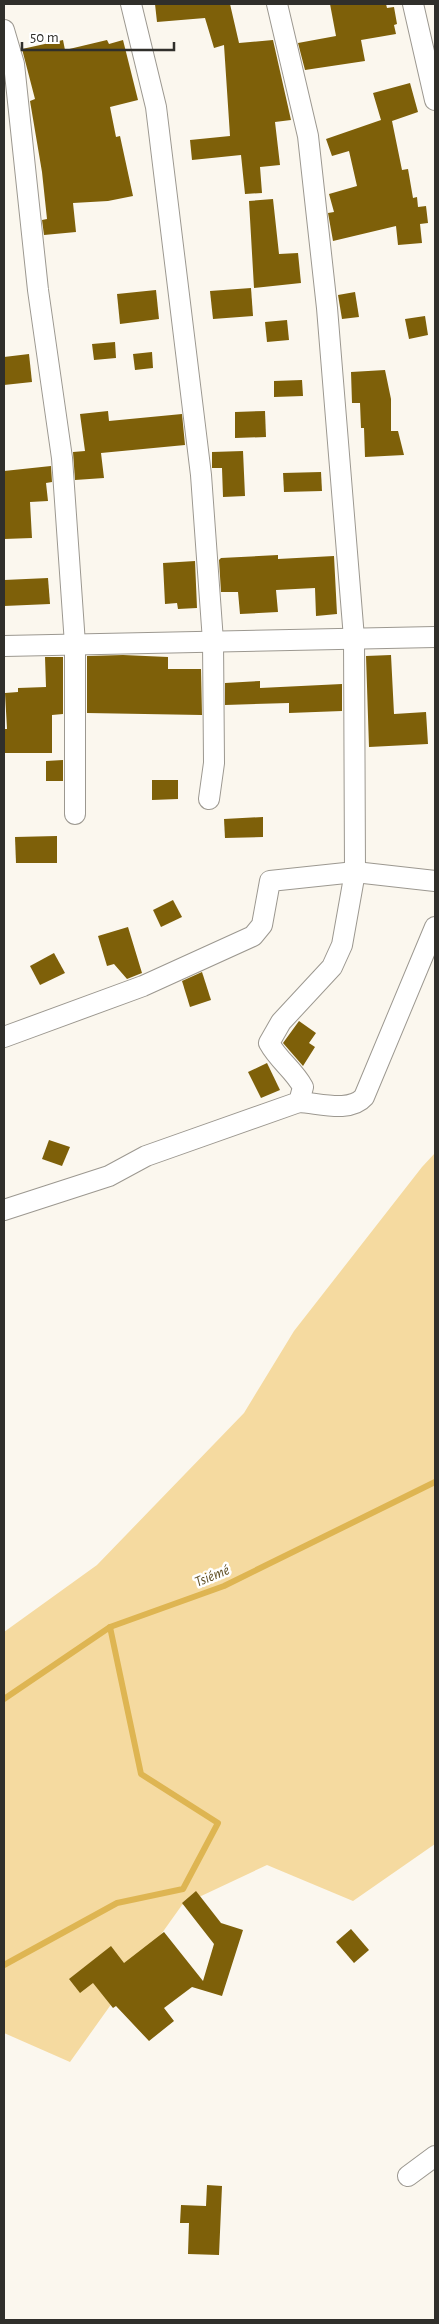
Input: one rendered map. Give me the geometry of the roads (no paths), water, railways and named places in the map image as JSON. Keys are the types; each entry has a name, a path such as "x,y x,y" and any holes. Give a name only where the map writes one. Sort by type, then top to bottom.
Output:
{"street":[{"path":"131,4 156,107 201,475 213,641 214,763 209,799"},
{"path":"277,4 308,136 327,308 354,638 355,872 342,945 332,967 281,1022 269,1043 277,1057 295,1072 303,1088 299,1102"},
{"path":"413,4 435,100"},
{"path":"4,30 14,64 38,290 62,458 75,644 75,814"},
{"path":"4,646 435,637"},
{"path":"4,1038 143,986 253,936 262,925 270,881 355,872 435,881"},
{"path":"4,1210 109,1176 146,1156 299,1102 348,1106 358,1104 364,1097 435,927"},
{"path":"408,2176 435,2156"}],"waterway":[{"name":"Tsiémé","path":"4,1699 110,1627 224,1586 435,1482"},
{"path":"4,1965 117,1903 183,1889 218,1823 141,1774 110,1627"}]}
